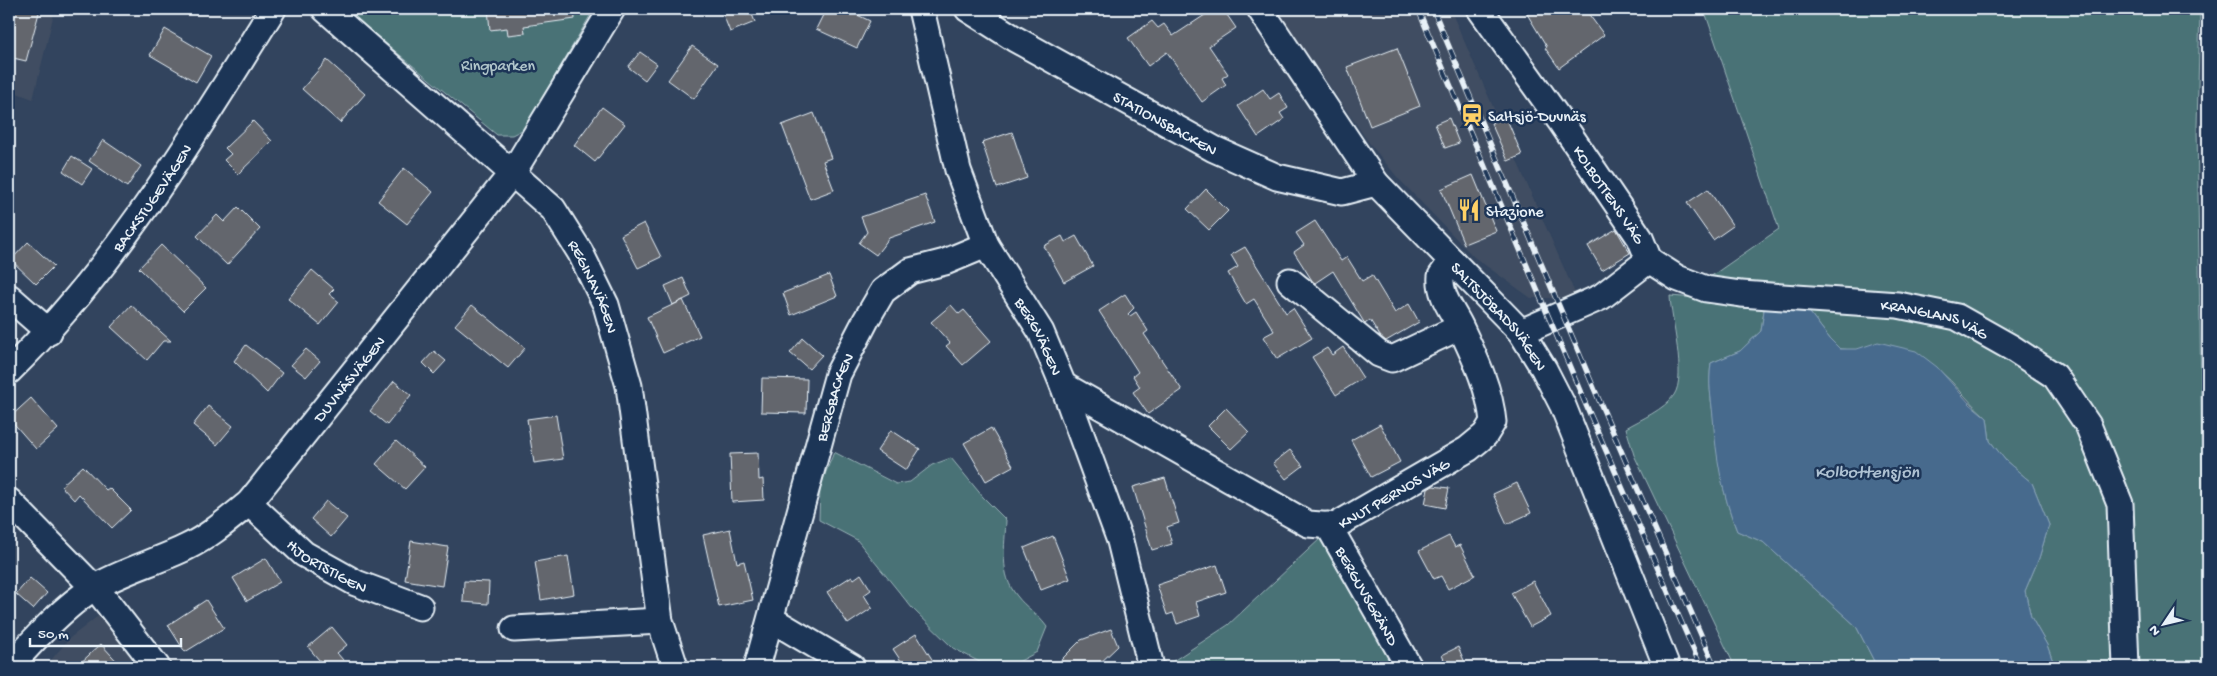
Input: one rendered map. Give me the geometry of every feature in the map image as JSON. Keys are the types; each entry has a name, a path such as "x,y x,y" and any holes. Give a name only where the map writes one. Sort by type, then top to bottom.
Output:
{"street":[{"name":"BACKSTUGEVÄGEN","path":"9,371 49,332 118,243 179,159 273,9"},
{"name":"REGINAVÄGEN","path":"325,9 553,209 580,252 606,305 629,386 660,621 675,667"},
{"name":"DUVNÄSVÄGEN","path":"9,667 41,633 94,588 187,547 209,534 250,503 513,172 612,9"},
{"name":"BERGVÄGEN","path":"921,9 958,170 986,245 1041,332 1063,385 1120,542 1151,667"},
{"name":"STATIONSBACKEN","path":"968,9 1016,39 1214,149 1277,177 1342,192 1376,184"},
{"name":"SALTSJÖBADSVÄGEN","path":"1260,9 1376,184 1521,332 1544,369 1563,406 1666,667"},
{"name":"KOLBOTTENS VÄG","path":"1480,9 1556,114 1629,223 1649,260"},
{"name":"BERGBACKEN","path":"757,667 838,374 866,320 883,291 910,271 945,262 986,245"},
{"path":"1521,332 1601,297 1649,260"},
{"name":"KRANGLANS VÄG","path":"1649,260 1677,278 1706,289 1741,294 1898,305 1957,317 2012,348 2056,376 2088,425 2120,504 2126,667"},
{"name":"KNUT PERNOS VÄG","path":"1063,385 1308,524 1336,526 1468,449 1485,435 1493,422 1488,390 1460,327 1443,295 1441,276 1452,261"},
{"path":"1290,281 1379,354 1392,359 1460,327"},
{"path":"9,297 49,332"},
{"path":"9,501 94,588 157,667"},
{"name":"HJORTSTIGEN","path":"250,503 304,554 356,584 420,607"},
{"name":"BERGUVSGRÄND","path":"1328,525 1409,667"},
{"path":"770,619 852,667"},
{"path":"514,629 660,621"}],"shaded area":[{"path":"9,9 55,9 33,99 9,90"},
{"path":"1276,9 1450,9 1577,298 1531,298 1474,257 1398,178 1370,144"},
{"path":"102,613 146,667 45,667 70,638"}],"green space":[{"name":"Ringparken","path":"344,9 594,9 524,129 512,135 497,135"},
{"path":"1704,9 2200,9 2197,126 2205,667 2135,667 2128,501 2066,375 1900,296 1710,277 1779,229"},
{"path":"1670,296 1744,302 1764,310 1761,331 1740,351 1711,363 1711,394 1718,458 1731,515 1737,531 1763,542 1856,626 1877,667 1735,667 1634,455 1626,428 1664,405 1674,395 1678,386 1679,362"},
{"path":"1804,305 1897,311 1949,324 2051,382 2082,428 2110,506 2114,667 2055,667 2047,645 2031,617 2025,591 2039,558 2049,525 2032,483 2006,461 1990,441 1987,418 1945,375 1932,366 1891,356 1840,349"},
{"path":"834,452 896,484 910,482 932,465 951,458 983,497 1006,520 1004,560 1011,588 1047,627 1037,652 1009,667 989,667 953,648 912,608 857,540 819,520 820,487"},
{"path":"1322,537 1397,667 1164,667 1228,625"}],"water":[{"name":"Kolbottensjön","path":"1776,303 1804,305 1840,349 1857,349 1878,342 1916,351 1937,367 1970,404 1987,418 1990,441 2006,461 2032,483 2049,525 2039,558 2025,591 2031,617 2047,645 2055,667 1877,667 1856,626 1763,542 1737,531 1727,503 1718,461 1710,390 1711,363 1740,351 1761,331 1764,310"}],"building":[{"path":"9,9 40,9 26,61 9,57"},
{"path":"488,9 574,9 575,19 524,26 525,33 508,35 507,28 490,30"},
{"path":"721,9 750,9 755,22 730,32"},
{"path":"826,9 845,9 870,21 857,48 816,29"},
{"path":"1214,9 1223,9 1236,28 1209,46 1228,74 1222,78 1226,85 1202,102 1167,52 1148,66 1128,38 1152,21 1158,28 1164,24 1173,36"},
{"path":"1524,9 1585,9 1604,35 1559,68 1545,48 1547,47"},
{"path":"165,29 211,56 196,82 150,55"},
{"path":"692,46 718,64 694,99 668,80"},
{"path":"1397,48 1420,106 1370,126 1347,67"},
{"path":"640,52 657,64 645,80 628,67"},
{"path":"327,60 365,94 340,123 302,89"},
{"path":"1263,89 1270,99 1279,93 1288,108 1280,113 1284,119 1258,137 1238,106"},
{"path":"602,107 625,124 595,162 574,145"},
{"path":"814,113 831,158 823,161 834,190 810,199 782,125"},
{"path":"1506,117 1522,155 1508,161 1491,123"},
{"path":"1449,118 1459,143 1445,148 1435,124"},
{"path":"253,121 272,141 238,174 224,160 231,154 225,148"},
{"path":"1012,132 1027,178 997,188 982,142"},
{"path":"103,140 141,166 127,187 89,161"},
{"path":"72,156 92,169 82,184 63,171"},
{"path":"404,168 433,192 407,224 378,201"},
{"name":"Stazione","path":"1473,175 1496,231 1464,244 1441,189"},
{"path":"1206,189 1228,211 1209,230 1187,209"},
{"path":"1708,189 1733,226 1713,240 1687,203"},
{"path":"925,195 935,222 889,238 876,255 859,243 867,232 861,217"},
{"path":"238,207 260,229 227,265 197,236 217,215 224,222"},
{"path":"1315,221 1341,261 1347,257 1362,281 1372,275 1395,313 1409,304 1419,322 1386,341 1380,336 1370,320 1365,324 1333,271 1315,283 1313,282 1294,252 1304,245 1296,233"},
{"path":"644,223 661,257 638,268 621,235"},
{"path":"1616,229 1630,253 1602,270 1588,246"},
{"path":"1062,236 1065,242 1076,236 1093,266 1064,282 1044,246"},
{"path":"28,242 54,266 36,284 11,260"},
{"path":"161,245 206,288 183,311 139,268"},
{"path":"1245,247 1286,313 1293,308 1312,338 1277,359 1263,337 1274,331 1254,299 1246,304 1228,273 1238,267 1231,255"},
{"path":"312,270 334,289 329,294 339,302 320,325 288,299"},
{"path":"829,275 837,296 791,315 783,293"},
{"path":"683,278 691,296 673,305 665,286"},
{"path":"1125,294 1134,308 1128,314 1130,316 1136,312 1148,331 1144,334 1182,390 1148,414 1133,392 1140,387 1133,376 1138,372 1099,311"},
{"path":"683,300 700,336 663,353 647,317"},
{"path":"131,305 171,341 163,341 147,360 111,327"},
{"path":"472,305 525,348 508,368 455,325"},
{"path":"951,305 959,314 964,310 991,341 963,365 946,346 950,343 931,322"},
{"path":"803,338 822,355 809,369 790,353"},
{"path":"246,345 282,373 267,393 234,361"},
{"path":"1343,347 1363,378 1336,395 1312,357 1327,348 1332,355"},
{"path":"306,349 320,361 306,377 291,365"},
{"path":"434,351 446,361 434,374 423,363"},
{"path":"762,378 807,379 806,413 761,412"},
{"path":"394,381 411,395 387,425 370,411"},
{"path":"31,398 58,429 36,449 9,418"},
{"path":"208,406 233,426 217,445 193,425"},
{"path":"1226,408 1249,432 1231,449 1208,426"},
{"path":"556,415 563,459 534,463 527,419"},
{"path":"1380,424 1400,462 1371,477 1351,440"},
{"path":"991,428 1013,466 986,481 964,443"},
{"path":"891,430 920,449 906,470 877,451"},
{"path":"396,441 425,467 405,489 376,464"},
{"path":"1290,450 1303,466 1286,479 1273,463"},
{"path":"758,453 759,480 763,479 764,500 732,502 730,454"},
{"path":"83,466 106,490 109,488 131,510 112,528 79,494 74,500 61,486"},
{"path":"1165,478 1179,523 1167,527 1172,544 1152,550 1133,487"},
{"path":"1517,483 1531,513 1507,524 1493,494"},
{"path":"1433,486 1449,488 1445,508 1425,504 1428,489"},
{"path":"326,501 347,518 331,537 311,519"},
{"path":"730,529 737,563 744,561 753,600 719,607 703,535"},
{"path":"1053,536 1070,579 1041,590 1024,548"},
{"path":"1449,536 1455,547 1460,545 1475,575 1448,589 1441,576 1434,579 1419,551"},
{"path":"411,541 448,547 442,586 405,580"},
{"path":"568,556 574,594 541,600 535,562"},
{"path":"266,558 280,582 247,601 233,578"},
{"path":"1217,565 1226,592 1196,602 1200,616 1177,624 1173,613 1167,615 1157,585"},
{"path":"861,574 871,590 864,595 872,608 848,624 827,592 852,576 854,579"},
{"path":"30,578 47,593 33,609 16,594"},
{"path":"464,581 489,582 488,604 463,602"},
{"path":"1533,581 1551,616 1530,627 1511,593"},
{"path":"206,600 224,628 185,652 168,625"},
{"path":"332,627 347,645 337,653 349,667 325,667 308,647"},
{"path":"1111,629 1118,646 1096,667 1054,667 1081,640"},
{"path":"916,634 937,667 905,667 893,649"},
{"path":"101,644 122,667 76,667"},
{"path":"1458,647 1467,667 1447,667 1442,655"}],"railway":[{"path":"1418,9 1586,405 1701,667"},
{"path":"1433,9 1715,667"}],"place":[{"name":"Saltsjö-Duvnäs","path":"1472,115"},
{"name":"Stazione","path":"1469,210"}]}
